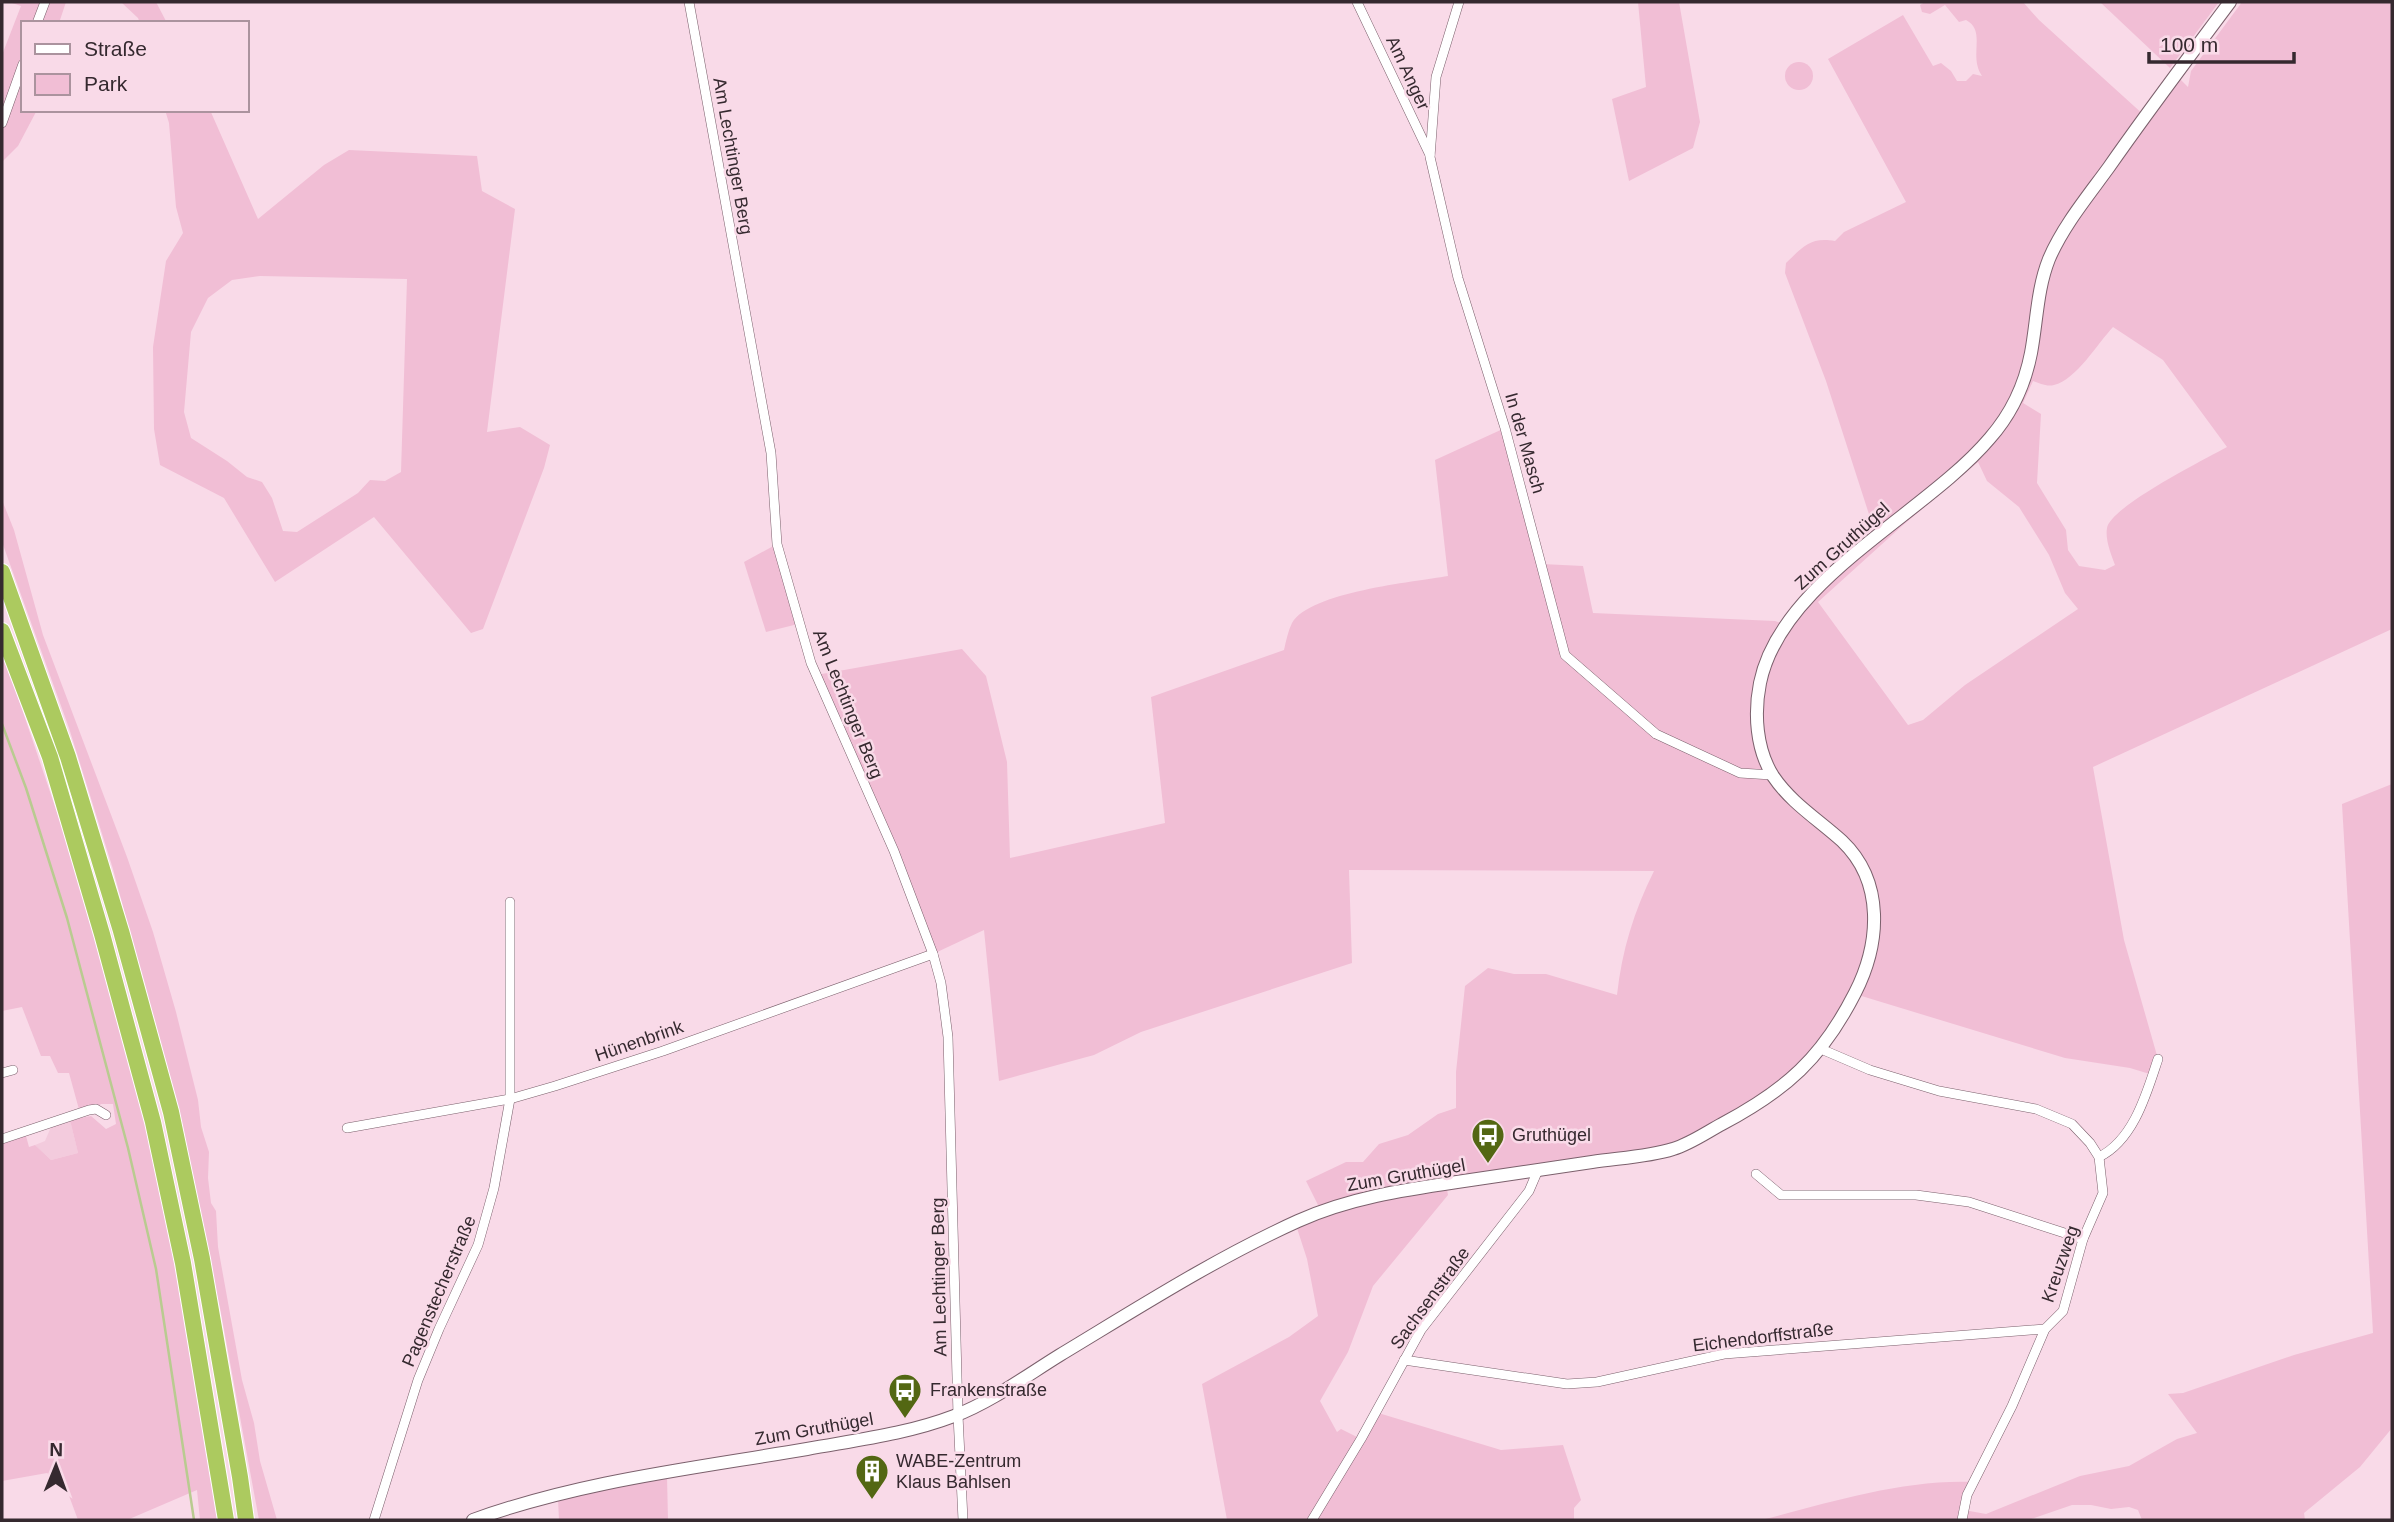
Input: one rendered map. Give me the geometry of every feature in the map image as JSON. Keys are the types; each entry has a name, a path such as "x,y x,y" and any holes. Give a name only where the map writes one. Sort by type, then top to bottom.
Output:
{"highway":[{"path":"2,572 72,770 172,1112 202,1259 246,1520"},
{"path":"2,631 50,757 102,934 152,1122 183,1263 226,1520"}],"street":[{"path":"38,21 45,2"},
{"name":"Am Lechtinger Berg","path":"689,2 771,453 777,544 811,663 894,851 933,954 941,983 948,1037 958,1415"},
{"name":"Am Anger","path":"1357,2 1430,157"},
{"name":"In der Masch","path":"1460,2 1436,76 1430,157 1458,278 1505,428 1565,655 1656,734 1740,773 1772,775"},
{"name":"Zum Gruthügel","path":"473,1520 553,1495 895,1433 958,1415 1242,1249 1312,1215 1353,1200 1675,1149 1754,1107 1783,1087 1809,1064 1821,1049 1844,1013 1865,971 1874,933 1874,898 1860,862 1846,845 1796,803 1772,775 1764,757 1756,710 1763,669 1781,634 1820,585 1954,472 1994,433 2016,399 2025,379 2042,281 2059,240 2145,116 2230,2"},
{"path":"2,123 21,70"},
{"name":"Pagenstecherstraße","path":"374,1520 418,1380 488,1217 510,1099 510,902"},
{"name":"Hünenbrink","path":"347,1128 510,1099 663,1051 933,954"},
{"path":"1821,1049 1870,1070 1938,1091 2036,1109 2072,1124 2091,1143 2099,1157 2120,1141 2134,1119 2158,1059"},
{"path":"2,1073 13,1070"},
{"path":"2,1139 89,1110 96,1109 106,1115"},
{"name":"Kreuzweg","path":"1962,1520 1967,1495 2012,1406 2045,1329 2063,1311 2083,1239 2103,1193 2099,1157"},
{"name":"Sachsenstraße","path":"1311,1520 1361,1439 1421,1330 1529,1191 1538,1170"},
{"path":"1756,1174 1781,1195 1916,1195 1969,1202 2083,1239"},
{"name":"Eichendorffstraße","path":"1404,1360 1567,1384 1597,1382 1724,1354 2045,1329"},
{"path":"958,1415 963,1520"}],"shaded area":[{"path":"70,1120 78,1153 51,1160 35,1145 45,1141 51,1127"}],"green space":[{"path":"9,2 66,2 60,21 21,21 21,112 36,112 18,146 2,162 2,123 6,111 2,108 2,55 21,6"},
{"path":"121,2 156,2 166,21 139,21"},
{"path":"1638,2 1679,2 1700,122 1693,148 1629,181 1612,99 1646,87"},
{"path":"1925,2 2023,2 2039,20 2145,116 2176,75 2188,87 2191,71 2242,2 2392,2 2392,629 2093,767 2124,940 2158,1059 2153,1075 2130,1068 2065,1058 1855,994 1809,1064 1675,1149 1446,1184 1448,1195 1373,1286 1348,1352 1320,1401 1337,1432 1341,1429 1361,1439 1375,1412 1501,1450 1563,1445 1581,1500 1574,1508 1574,1520 1227,1520 1202,1384 1289,1337 1318,1316 1307,1259 1295,1222 1321,1211 1306,1181 1346,1162 1363,1162 1379,1144 1408,1135 1438,1114 1456,1108 1456,1072 1465,986 1488,968 1514,974 1546,974 1617,995 1630,931 1654,871 1349,870 1352,963 1141,1032 1094,1055 999,1081 984,930 933,954 816,675 962,649 986,676 1007,762 1010,858 1165,823 1151,697 1284,650 1292,623 1302,612 1319,603 1364,590 1448,576 1435,460 1505,428 1542,564 1583,566 1593,613 1775,621 1786,625 1876,536 1826,381 1785,273 1786,263 1808,244 1819,240 1835,241 1844,232 1906,202 1828,59 1903,15 1933,66 1941,63 1951,71 1957,81 1966,81 1973,74 1982,76 1978,68 1977,37 1972,25 1966,20 1959,22 1945,5 1930,14 1922,12 1920,5","holes":["2113,327 2163,360 2227,447 2140,496 2112,519 2107,528 2107,537 2115,565 2105,570 2079,566 2068,550 2066,530 2037,483 2041,414 2023,403 2033,381 2048,386 2062,382 2078,369","1978,462 1987,481 2019,507 2049,555 2065,593 2078,609 1965,685 1923,720 1908,725 1818,602"]},
{"path":"2100,2 2219,2 2170,68"},
{"path":"1799,62 1809,66 1813,76 1809,86 1799,90 1789,86 1785,76 1789,66"},
{"path":"166,112 211,112 258,219 324,165 349,150 477,156 482,191 515,209 487,432 520,427 550,445 544,468 483,629 471,633 374,517 275,582 224,498 160,465 154,429 153,347 166,261 183,233 176,207 169,123","holes":["260,276 407,279 401,472 385,481 370,480 358,493 297,532 283,531 272,498 262,482 247,477 191,438 184,412 191,332 208,298 232,280"]},
{"path":"2,500 14,530 43,635 127,857 153,932 176,1012 209,1152 211,1203 216,1211 218,1247 242,1380 254,1423 260,1461 277,1520 259,1520 220,1308 166,1068 113,869 69,728 2,542"},
{"path":"777,544 798,624 766,632 744,562"},
{"path":"2,650 68,845 141,1105 169,1231 218,1520 200,1520 197,1490 127,1520 78,1520 65,1485 47,1473 2,1481 2,1143 26,1136 29,1147 35,1145 51,1160 78,1153 70,1120 91,1116 106,1129 116,1124 113,1104 101,1104 96,1109 80,1113 69,1073 58,1073 50,1056 41,1056 22,1007 2,1011"},
{"path":"2392,784 2392,1428 2360,1467 2304,1513 2305,1520 2142,1520 2138,1510 2129,1507 2111,1509 2072,1505 2028,1520 1761,1520 1893,1488 1947,1482 1974,1482 1964,1510 1986,1514 2080,1476 2129,1466 2177,1439 2197,1433 2168,1394 2183,1393 2294,1355 2373,1333 2342,804"},
{"path":"667,1476 668,1520 559,1520 558,1499"}],"waterway":[{"path":"2,724 26,788 67,918 128,1148 156,1269 194,1520"}],"place":[{"name":"Gruthügel","path":"1488,1165"},
{"name":"Frankenstraße","path":"905,1420"},
{"name":"WABE-Zentrum Klaus Bahlsen","path":"872,1501"}]}
